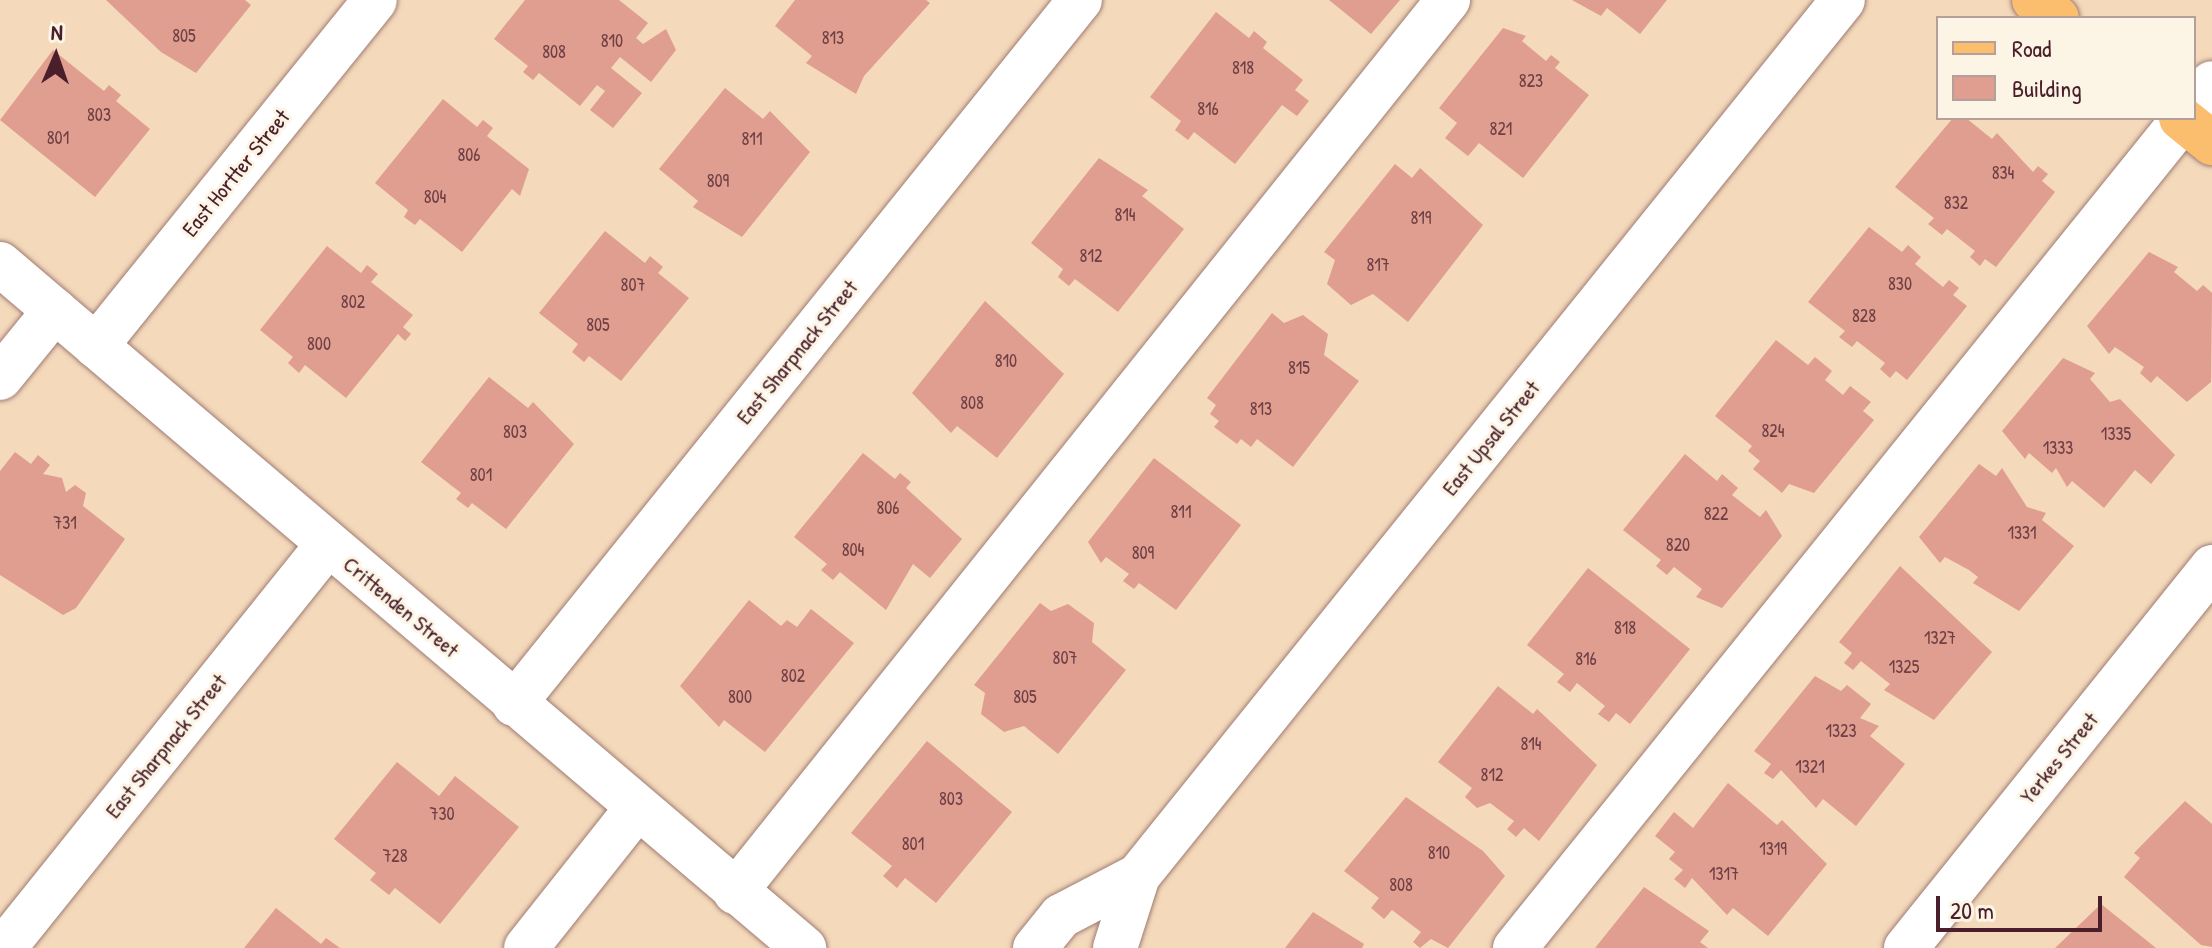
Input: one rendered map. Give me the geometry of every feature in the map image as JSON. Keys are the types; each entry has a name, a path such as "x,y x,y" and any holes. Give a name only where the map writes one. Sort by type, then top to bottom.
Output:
{"main road":[{"path":"2034,0 2054,16"}],"street":[{"name":"East Hortter Street","path":"96,346 375,0"},
{"name":"East Sharpnack Street","path":"514,704 1080,0"},
{"path":"735,892 1448,0"},
{"name":"East Upsal Street","path":"1115,948 1138,876 1843,0"},
{"path":"2196,112 2212,83"},
{"path":"1515,948 2191,121"},
{"name":"Crittenden Street","path":"0,264 804,948"},
{"path":"0,378 55,310"},
{"name":"East Sharpnack Street","path":"4,948 328,544"},
{"name":"Yerkes Street","path":"1906,948 2212,567"},
{"path":"526,948 637,808"},
{"name":"East Upsal Street","path":"1035,948 1061,916 1138,876"}],"building":[{"path":"106,0 245,0 251,5 196,73 161,52"},
{"path":"525,0 619,0 648,23 636,38 643,44 666,29 676,50 651,82 620,57 611,68 642,93 613,128 590,110 605,91 597,85 580,106 539,73 533,80 523,72 528,66 494,39"},
{"path":"795,0 926,0 930,3 864,76 856,94 806,63 812,56 775,26"},
{"path":"1329,0 1400,0 1371,34"},
{"path":"1572,0 1667,0 1640,34 1607,8 1601,16"},
{"path":"1216,12 1249,38 1254,31 1267,42 1263,48 1303,80 1295,90 1309,101 1297,116 1282,105 1235,164 1194,132 1188,140 1175,130 1181,121 1150,97"},
{"path":"1503,28 1526,36 1522,41 1546,61 1551,55 1560,62 1555,68 1589,95 1523,178 1479,143 1468,156 1445,138 1457,123 1439,108"},
{"path":"53,50 104,91 109,85 121,95 116,101 150,129 95,197 0,120"},
{"path":"725,88 763,119 770,111 810,152 742,237 693,207 698,201 659,169"},
{"path":"443,99 477,127 483,120 493,128 487,136 529,169 520,196 512,189 462,252 420,219 415,225 404,217 408,210 375,183"},
{"path":"1951,120 1968,120 1992,139 1997,133 2033,172 2038,166 2048,174 2042,181 2055,192 1996,267 1985,259 1980,266 1970,257 1975,251 1947,229 1942,235 1928,224 1934,218 1895,187"},
{"path":"1099,158 1148,190 1142,196 1184,229 1118,312 1075,279 1069,286 1058,277 1063,269 1031,243"},
{"path":"1395,164 1412,178 1420,168 1483,225 1408,322 1373,294 1351,305 1327,284 1335,260 1324,252"},
{"path":"1869,227 1902,252 1908,245 1921,257 1915,264 1943,287 1949,280 1959,288 1953,295 1967,306 1907,380 1896,371 1890,378 1880,369 1885,363 1857,341 1852,347 1839,337 1845,331 1808,302"},
{"path":"605,231 645,263 650,256 663,267 658,273 689,298 621,381 589,356 584,362 572,352 578,344 539,313"},
{"path":"327,246 361,273 367,265 378,274 371,282 413,315 403,327 411,334 405,341 398,334 346,398 305,365 299,373 288,363 293,357 260,330"},
{"path":"2149,252 2178,267 2174,272 2197,291 2203,285 2212,293 2211,382 2187,402 2157,376 2151,383 2140,373 2144,367 2115,347 2109,354 2087,326"},
{"path":"985,301 1064,374 997,458 957,426 951,433 912,393"},
{"path":"1272,313 1284,323 1303,315 1328,334 1324,355 1359,381 1293,467 1257,439 1251,447 1241,439 1237,444 1214,427 1219,421 1210,414 1216,405 1207,398"},
{"path":"1776,340 1808,365 1815,357 1832,371 1825,380 1843,395 1850,386 1871,402 1863,411 1874,420 1814,493 1789,484 1782,493 1753,469 1760,461 1748,451 1752,446 1715,416"},
{"path":"2063,358 2095,373 2090,379 2110,402 2120,399 2175,455 2151,484 2135,470 2104,508 2072,481 2067,487 2056,468 2052,473 2029,453 2025,459 2002,431"},
{"path":"489,377 528,408 533,402 574,444 506,529 472,503 468,508 456,499 461,493 421,462"},
{"path":"15,452 31,464 38,455 50,465 43,474 62,478 66,492 75,485 86,493 83,506 125,539 76,608 63,615 0,575 0,471"},
{"path":"863,453 895,479 900,473 911,482 906,488 962,539 930,578 913,564 886,610 840,572 833,580 821,570 827,564 794,537"},
{"path":"1685,454 1717,481 1722,474 1738,488 1732,495 1760,517 1766,510 1782,536 1722,608 1696,597 1702,589 1674,567 1667,575 1656,566 1661,560 1623,530"},
{"path":"1154,458 1241,525 1176,610 1139,583 1134,589 1123,581 1129,574 1106,557 1101,563 1088,542"},
{"path":"1979,464 1996,476 2002,468 2027,507 2046,513 2042,520 2074,546 2019,611 1973,583 1978,577 1969,570 1945,557 1940,563 1919,537"},
{"path":"1900,566 1992,652 1934,720 1884,690 1890,684 1861,661 1853,670 1844,663 1852,653 1839,642"},
{"path":"1588,568 1690,649 1630,724 1616,713 1609,722 1598,714 1605,706 1577,683 1570,692 1557,682 1564,674 1527,645"},
{"path":"749,600 781,626 787,620 797,627 811,609 854,643 765,752 724,720 719,727 680,686"},
{"path":"1040,603 1051,611 1068,604 1094,623 1092,642 1126,670 1058,754 1024,726 1004,732 981,714 985,693 974,685"},
{"path":"1815,676 1841,691 1847,685 1871,704 1860,718 1879,726 1870,736 1905,764 1856,826 1823,799 1816,808 1781,770 1773,779 1764,773 1771,764 1754,751"},
{"path":"1498,686 1533,714 1537,709 1597,765 1539,841 1524,828 1516,837 1507,829 1514,821 1490,803 1477,808 1465,797 1472,788 1438,762"},
{"path":"927,741 1012,812 936,903 905,878 897,888 883,876 892,866 851,833"},
{"path":"397,762 439,796 455,776 519,827 440,924 395,888 389,895 370,880 376,873 334,839"},
{"path":"1728,783 1777,825 1782,820 1827,864 1768,936 1733,908 1727,915 1692,878 1685,888 1674,879 1683,870 1669,859 1675,852 1655,836 1674,812 1693,828"},
{"path":"1406,797 1483,851 1505,876 1448,948 1431,939 1420,948 1413,942 1421,932 1392,910 1384,919 1371,908 1379,898 1344,871"},
{"path":"2185,801 2212,824 2212,947 2201,945 2124,877 2140,858 2134,853"},
{"path":"1644,887 1709,931 1700,942 1708,948 1595,948"},
{"path":"2101,904 2156,948 2055,948"},
{"path":"276,908 321,944 326,938 340,948 244,948"},
{"path":"1313,912 1364,944 1362,948 1285,948"}]}
